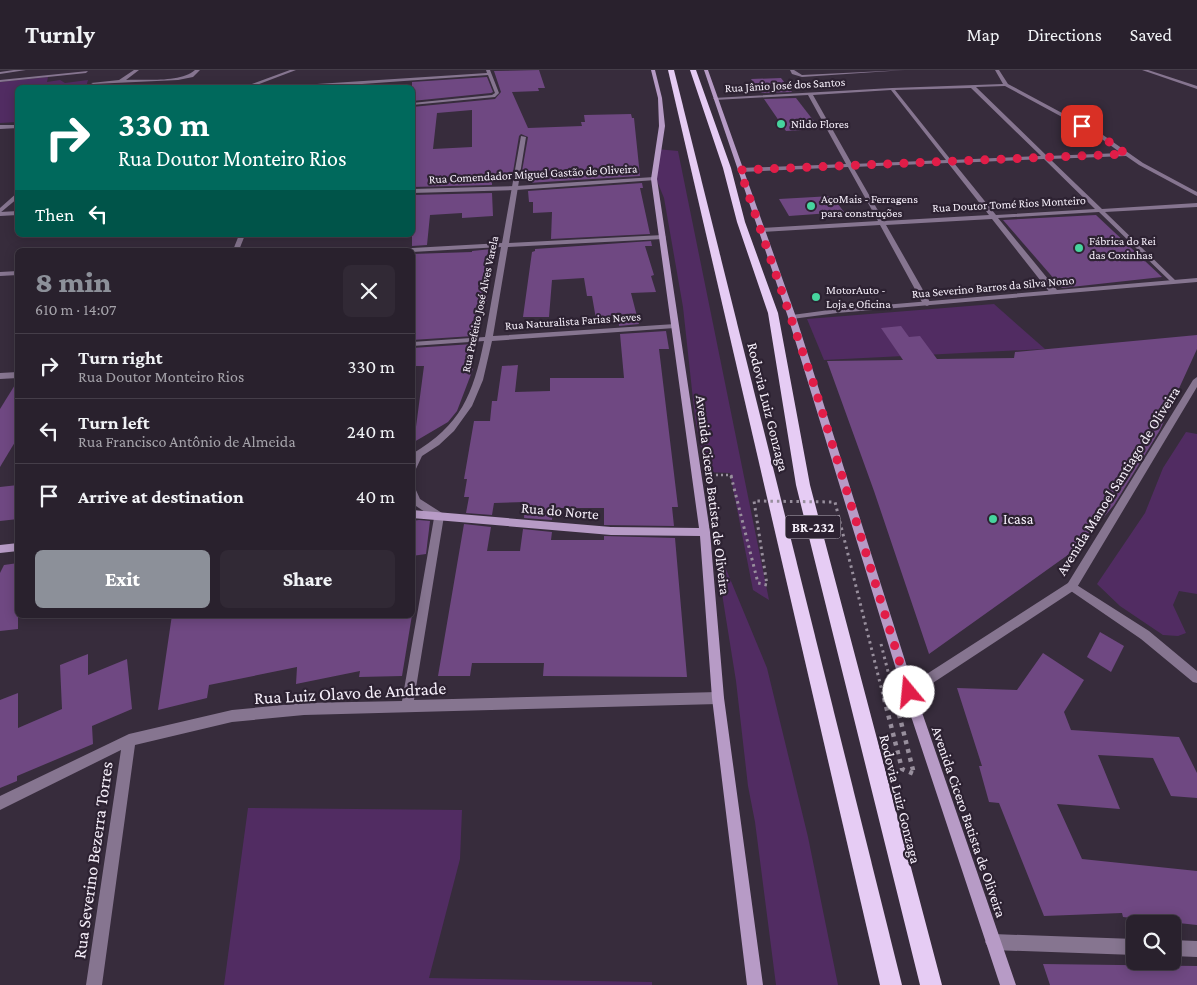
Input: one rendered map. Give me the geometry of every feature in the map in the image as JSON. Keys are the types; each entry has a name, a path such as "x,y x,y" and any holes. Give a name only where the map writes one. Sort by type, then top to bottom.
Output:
{"highway":[{"name":"Rodovia Luiz Gonzaga","path":"671,70 891,985"},
{"name":"Rodovia Luiz Gonzaga","path":"693,70 727,168 741,222 773,313 802,485 931,985"}],"main road":[{"name":"Avenida Cicero Batista de Oliveira","path":"653,70 660,98 662,126 654,179 705,532 718,698 755,985"},
{"name":"Avenida Cicero Batista de Oliveira","path":"706,70 792,317 909,692 1008,985"},
{"name":"Rua do Norte","path":"415,514 611,531 705,532"},
{"path":"0,549 15,547"}],"street":[{"path":"1,74 24,70"},
{"path":"119,82 137,70"},
{"path":"93,84 185,78 198,70"},
{"path":"252,85 294,70"},
{"path":"348,70 366,72"},
{"path":"792,70 796,74 903,70"},
{"path":"997,70 1006,86 1101,136 1126,154 1197,194"},
{"path":"1144,70 1197,88"},
{"path":"0,82 86,72"},
{"path":"334,85 489,72 497,93 488,98 415,104"},
{"name":"Rua Jânio José dos Santos","path":"715,99 892,89 1006,86"},
{"path":"973,87 1173,281"},
{"path":"892,89 1054,292"},
{"path":"810,94 927,304"},
{"path":"0,127 15,126"},
{"name":"Rua Prefeito José Alves Varela","path":"416,456 455,425 467,408 475,390 488,338 516,188 523,136"},
{"path":"740,170 849,167 1126,154"},
{"name":"Rua Comendador Miguel Gastão de Oliveira","path":"415,191 516,188 654,179"},
{"path":"0,213 15,197"},
{"name":"Rua Doutor Tomé Rios Monteiro","path":"762,230 1197,206"},
{"path":"0,213 15,213"},
{"path":"415,250 663,237"},
{"path":"0,274 15,273"},
{"name":"Rua Severino Barros da Silva Nono","path":"792,317 837,311 1197,280"},
{"name":"Rua Naturalista Farias Neves","path":"415,344 675,326"},
{"path":"0,376 15,375"},
{"name":"Avenida Manoel Santiago de Oliveira","path":"909,692 1072,586 1197,380"},
{"path":"407,707 439,516 416,501 415,498"},
{"path":"1072,586 1144,635 1197,678"},
{"name":"Rua Luiz Olavo de Andrade","path":"0,803 129,740 232,716 304,709 718,698"},
{"name":"Rua Severino Bezerra Torres","path":"94,985 129,740"},
{"path":"994,942 1126,947"},
{"path":"1181,948 1197,949"}],"path":[{"path":"706,474 731,475 758,584 767,585 754,501 835,502 902,769 914,774 881,644"}],"shaded area":[{"path":"48,77 47,82 60,80 65,83 88,80 87,85 15,85 15,122 0,123 0,82"},
{"path":"657,149 678,151 769,600 753,590 730,473 706,472 695,418 683,307 664,198 657,181"},
{"path":"994,304 1045,349 824,360 807,319"},
{"path":"1186,432 1197,434 1197,594 1179,591 1173,605 1186,633 1178,636 1163,635 1120,606 1097,584 1145,513 1163,468"},
{"path":"721,557 767,668 808,837 838,985 776,985 755,822 748,786 736,681 715,560"},
{"path":"248,808 462,810 460,859 429,978 652,982 652,985 224,985"}],"building":[{"path":"539,70 545,88 538,88 539,91 512,92 528,128 582,126 581,122 585,122 584,115 631,114 632,118 634,118 640,176 528,183 528,177 521,177 528,137 521,134 519,136 512,178 492,178 492,185 415,187 415,107 495,99 501,92 494,71","holes":["472,110 472,147 433,149 437,113"]},
{"path":"487,77 493,92 415,101 415,85 412,85 412,82"},
{"path":"781,78 792,92 761,93 751,79"},
{"path":"796,98 820,129 786,131 764,99"},
{"path":"642,183 643,188 640,188 650,234 551,239 552,212 533,213 533,202 529,202 528,191"},
{"path":"492,193 493,216 462,218 462,213 430,215 427,245 412,246 412,237 415,237 415,195"},
{"name":"AçoMais - Ferragens para construções","path":"832,196 844,212 789,216 779,199"},
{"name":"Fábrica do Rei das Coxinhas","path":"1096,215 1162,277 1062,288 1003,220"},
{"path":"651,241 652,246 645,246 654,275 651,276 656,292 631,293 639,324 619,326 618,317 596,319 592,296 587,296 584,278 552,280 549,317 523,317 532,252 535,249"},
{"path":"492,249 492,265 489,265 487,301 484,301 481,324 473,324 473,336 415,340 415,254"},
{"name":"Icasa","path":"901,326 909,337 920,336 937,359 1014,358 1015,352 1197,335 1197,349 1160,430 1114,505 1079,547 929,654 874,491 827,361 903,360 881,328"},
{"path":"666,331 669,349 659,349 678,507 672,507 674,526 604,525 604,508 553,508 552,520 524,518 525,502 494,503 492,515 466,513 469,497 464,497 467,479 464,479 474,421 490,421 492,401 497,401 502,366 518,365 515,392 550,391 550,378 624,378 620,334"},
{"path":"473,344 473,369 457,411 448,422 415,441 424,366 415,366 415,348"},
{"path":"15,385 15,442 0,467 0,409"},
{"path":"15,485 15,519 0,521 0,487"},
{"path":"415,521 430,521 426,554 415,556"},
{"path":"464,524 491,527 487,551 520,551 523,529 552,532 551,540 604,540 604,536 675,538 687,677 543,676 544,663 472,663 470,676 438,676"},
{"path":"15,563 15,618 18,618 18,629 0,631 0,573 4,565"},
{"path":"172,618 412,618 402,676 359,677 360,671 296,684 297,667 209,685 207,698 158,710"},
{"path":"1100,632 1124,646 1111,672 1087,657"},
{"path":"1043,653 1084,680 1064,712 1071,730 1179,737 1197,773 1197,798 1171,796 1153,758 1098,755 1120,809 1057,804 1082,859 1197,871 1197,925 1181,923 1181,915 1126,915 1126,917 1123,917 1122,913 1044,916 999,803 989,802 979,766 982,766 957,688 1017,690"},
{"path":"88,654 88,675 127,659 132,709 92,726 93,744 17,776 17,781 0,788 0,700 18,693 18,728 62,709 60,665"},
{"path":"1043,964 1126,965 1126,970 1181,970 1181,966 1197,966 1197,985 1050,985"}],"place":[{"name":"Nildo Flores","path":"781,124"},
{"name":"AçoMais - Ferragens para construções","path":"811,206"},
{"name":"Fábrica do Rei das Coxinhas","path":"1079,248"},
{"name":"MotorAuto - Loja e Oficina","path":"816,297"},
{"name":"Icasa","path":"993,519"}],"route":[{"path":"909,692 792,317 740,170 849,167 1126,154 1101,136 1082,126"}]}
